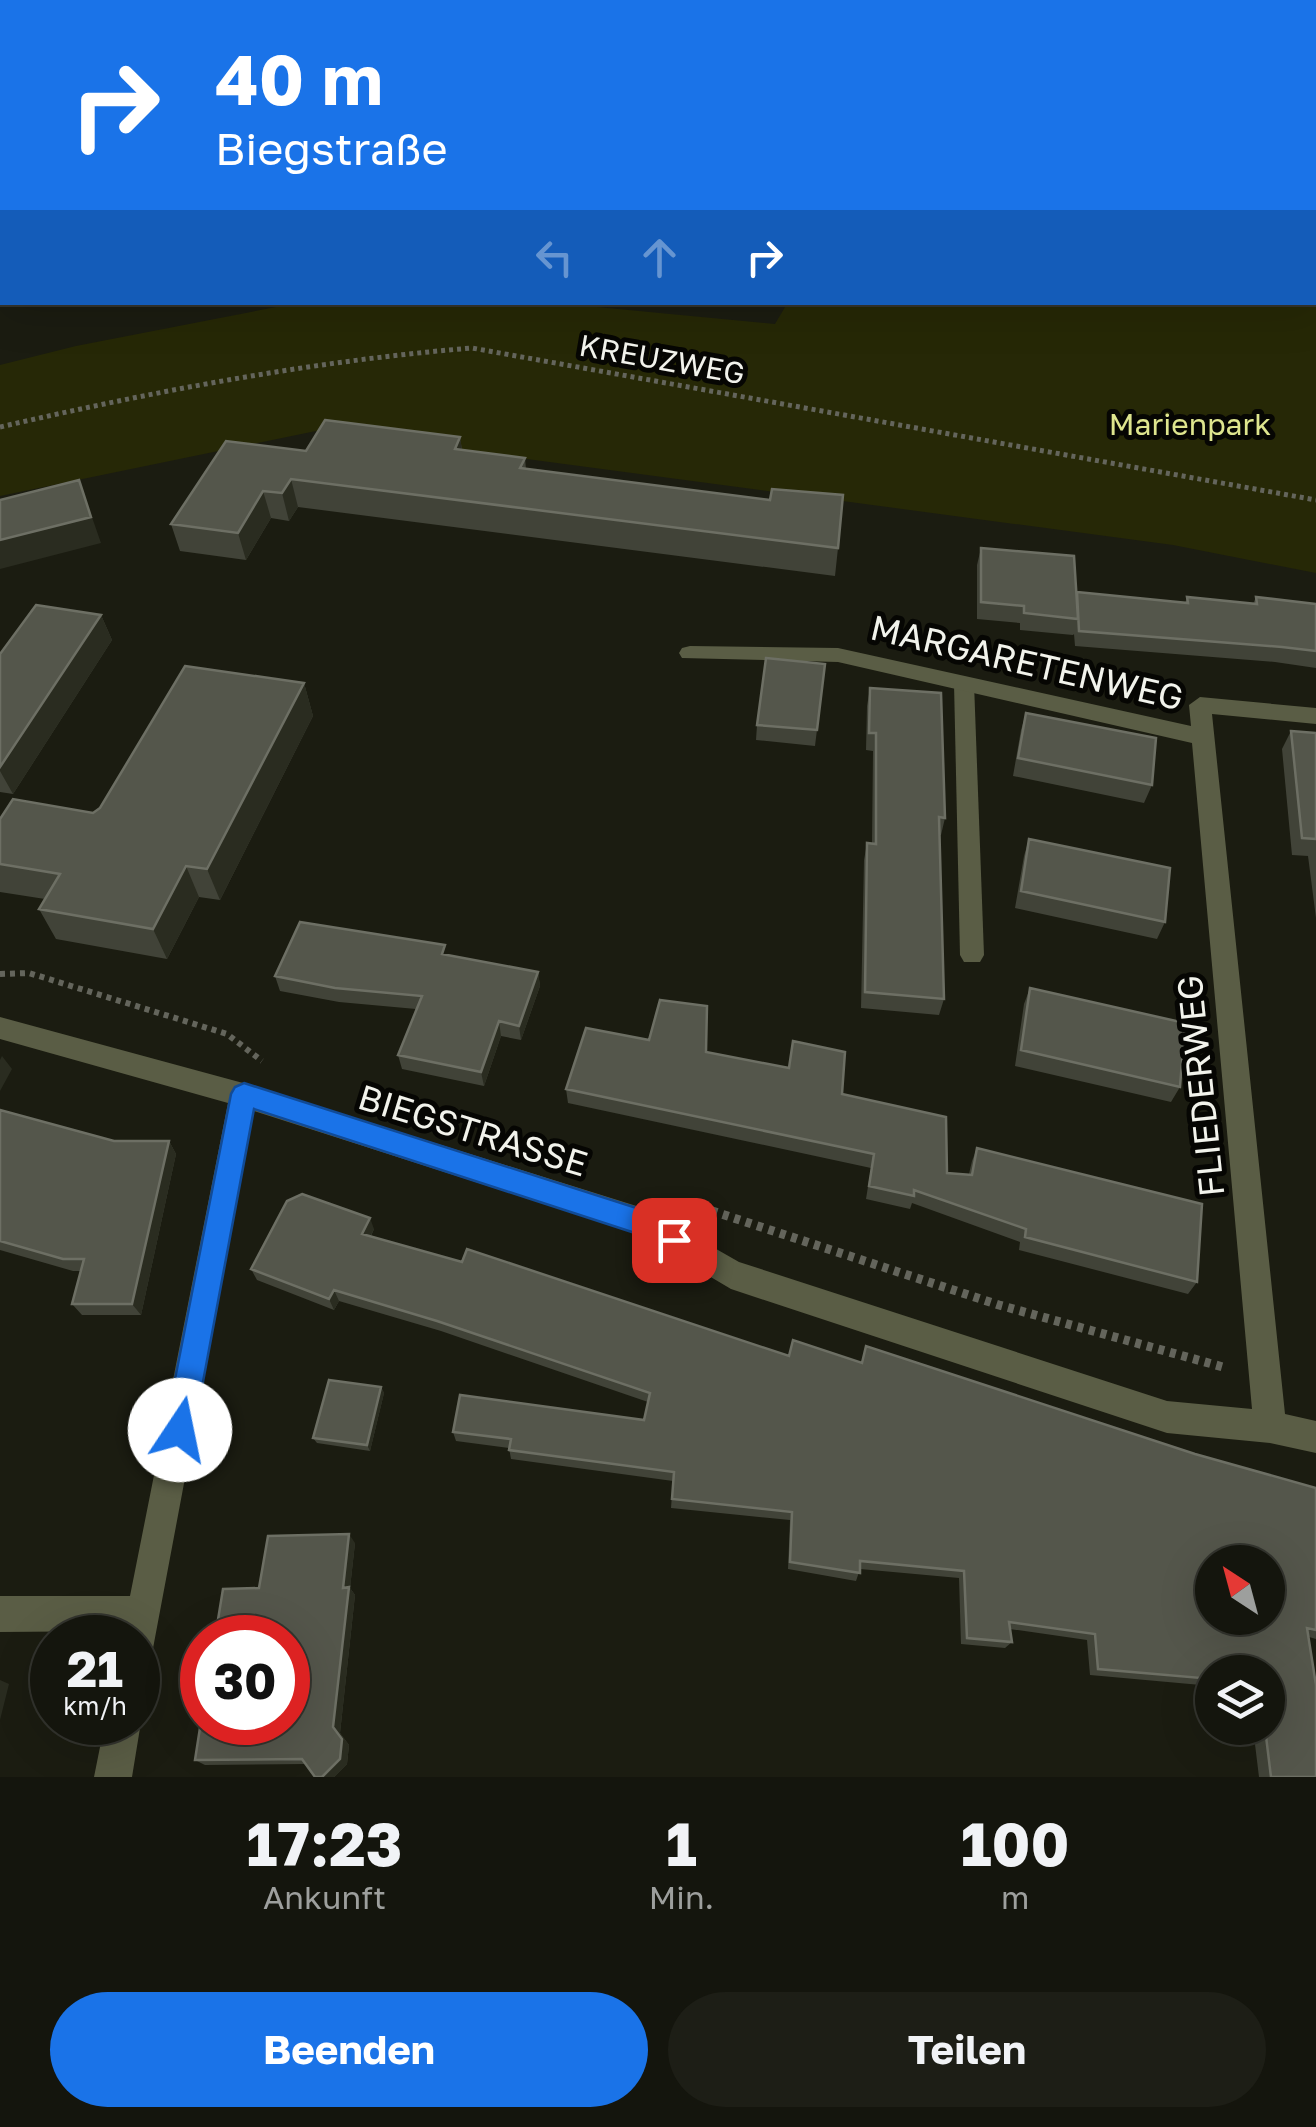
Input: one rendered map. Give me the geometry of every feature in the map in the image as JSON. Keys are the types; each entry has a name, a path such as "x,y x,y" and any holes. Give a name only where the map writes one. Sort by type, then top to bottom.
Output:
{"street":[{"name":"MARGARETENWEG","path":"690,652 838,654 1201,737 1200,705 1316,716"},
{"name":"FLIEDERWEG","path":"1201,737 1270,1427"},
{"name":"BIEGSTRASSE","path":"0,1028 244,1094 646,1224 731,1274 1166,1417 1270,1427 1316,1437"},
{"path":"144,1615 244,1094"},
{"path":"0,1614 30,1617"},
{"path":"113,1777 119,1745"}],"lane":[{"path":"964,683 972,955"}],"path":[{"name":"KREUZWEG","path":"0,427 142,393 244,375 472,348 1316,500"}],"green space":[{"name":"Marienpark","path":"287,305 576,305 775,324 786,305 1316,305 1316,573 1173,545 316,431 0,496 0,365 76,346"}],"building":[{"path":"325,420 460,437 455,449 525,458 520,468 770,500 772,489 843,495 838,548 291,479 282,493 263,491 238,533 171,524 226,441 306,451"},
{"path":"79,480 91,517 0,540 0,500"},
{"path":"981,548 1074,556 1078,619 1024,613 1024,606 981,602"},
{"path":"1077,592 1188,603 1187,597 1257,604 1256,597 1316,604 1316,651 1079,631"},
{"path":"36,605 101,615 0,767 0,654"},
{"path":"766,658 825,664 817,730 757,725"},
{"path":"185,666 304,683 207,869 186,866 153,929 39,909 60,874 0,864 0,819 13,799 93,813 100,808"},
{"path":"870,688 941,693 945,818 939,817 944,999 865,992 867,843 876,844 876,733 869,733"},
{"path":"1026,713 1156,738 1152,785 1018,758"},
{"path":"1291,731 1316,733 1316,839 1302,838"},
{"path":"1029,839 1170,868 1165,922 1021,891"},
{"path":"300,922 445,945 442,954 538,972 519,1026 499,1021 481,1072 398,1055 422,996 335,988 275,976"},
{"path":"1030,988 1185,1023 1180,1087 1021,1050"},
{"path":"660,1000 707,1006 706,1052 789,1068 793,1041 845,1052 842,1094 946,1117 947,1173 972,1175 977,1148 1202,1204 1197,1282 1025,1237 1026,1229 914,1190 914,1196 869,1186 874,1154 566,1089 586,1028 649,1040"},
{"path":"0,1110 114,1141 169,1141 132,1304 72,1304 84,1259 63,1259 0,1241"},
{"path":"302,1194 370,1218 362,1234 462,1262 467,1249 789,1356 793,1340 862,1363 866,1346 1195,1454 1316,1488 1316,1630 1307,1628 1316,1685 1316,1777 1271,1777 1267,1745 1285,1745 1285,1655 1195,1655 1195,1678 1098,1669 1095,1634 1009,1622 1012,1642 967,1638 964,1571 860,1561 860,1573 790,1562 792,1512 672,1499 674,1472 509,1450 511,1439 453,1432 460,1395 644,1420 650,1393 437,1321 334,1290 329,1299 251,1269 287,1201"},
{"path":"329,1380 381,1387 367,1445 313,1438"},
{"path":"349,1534 343,1588 349,1587 333,1727 342,1739 340,1759 322,1777 315,1777 302,1759 195,1760 197,1745 310,1745 310,1615 219,1615 223,1589 259,1588 268,1536"}],"route":[{"path":"180,1430 244,1094 362,1136 646,1224 674,1240"}]}
